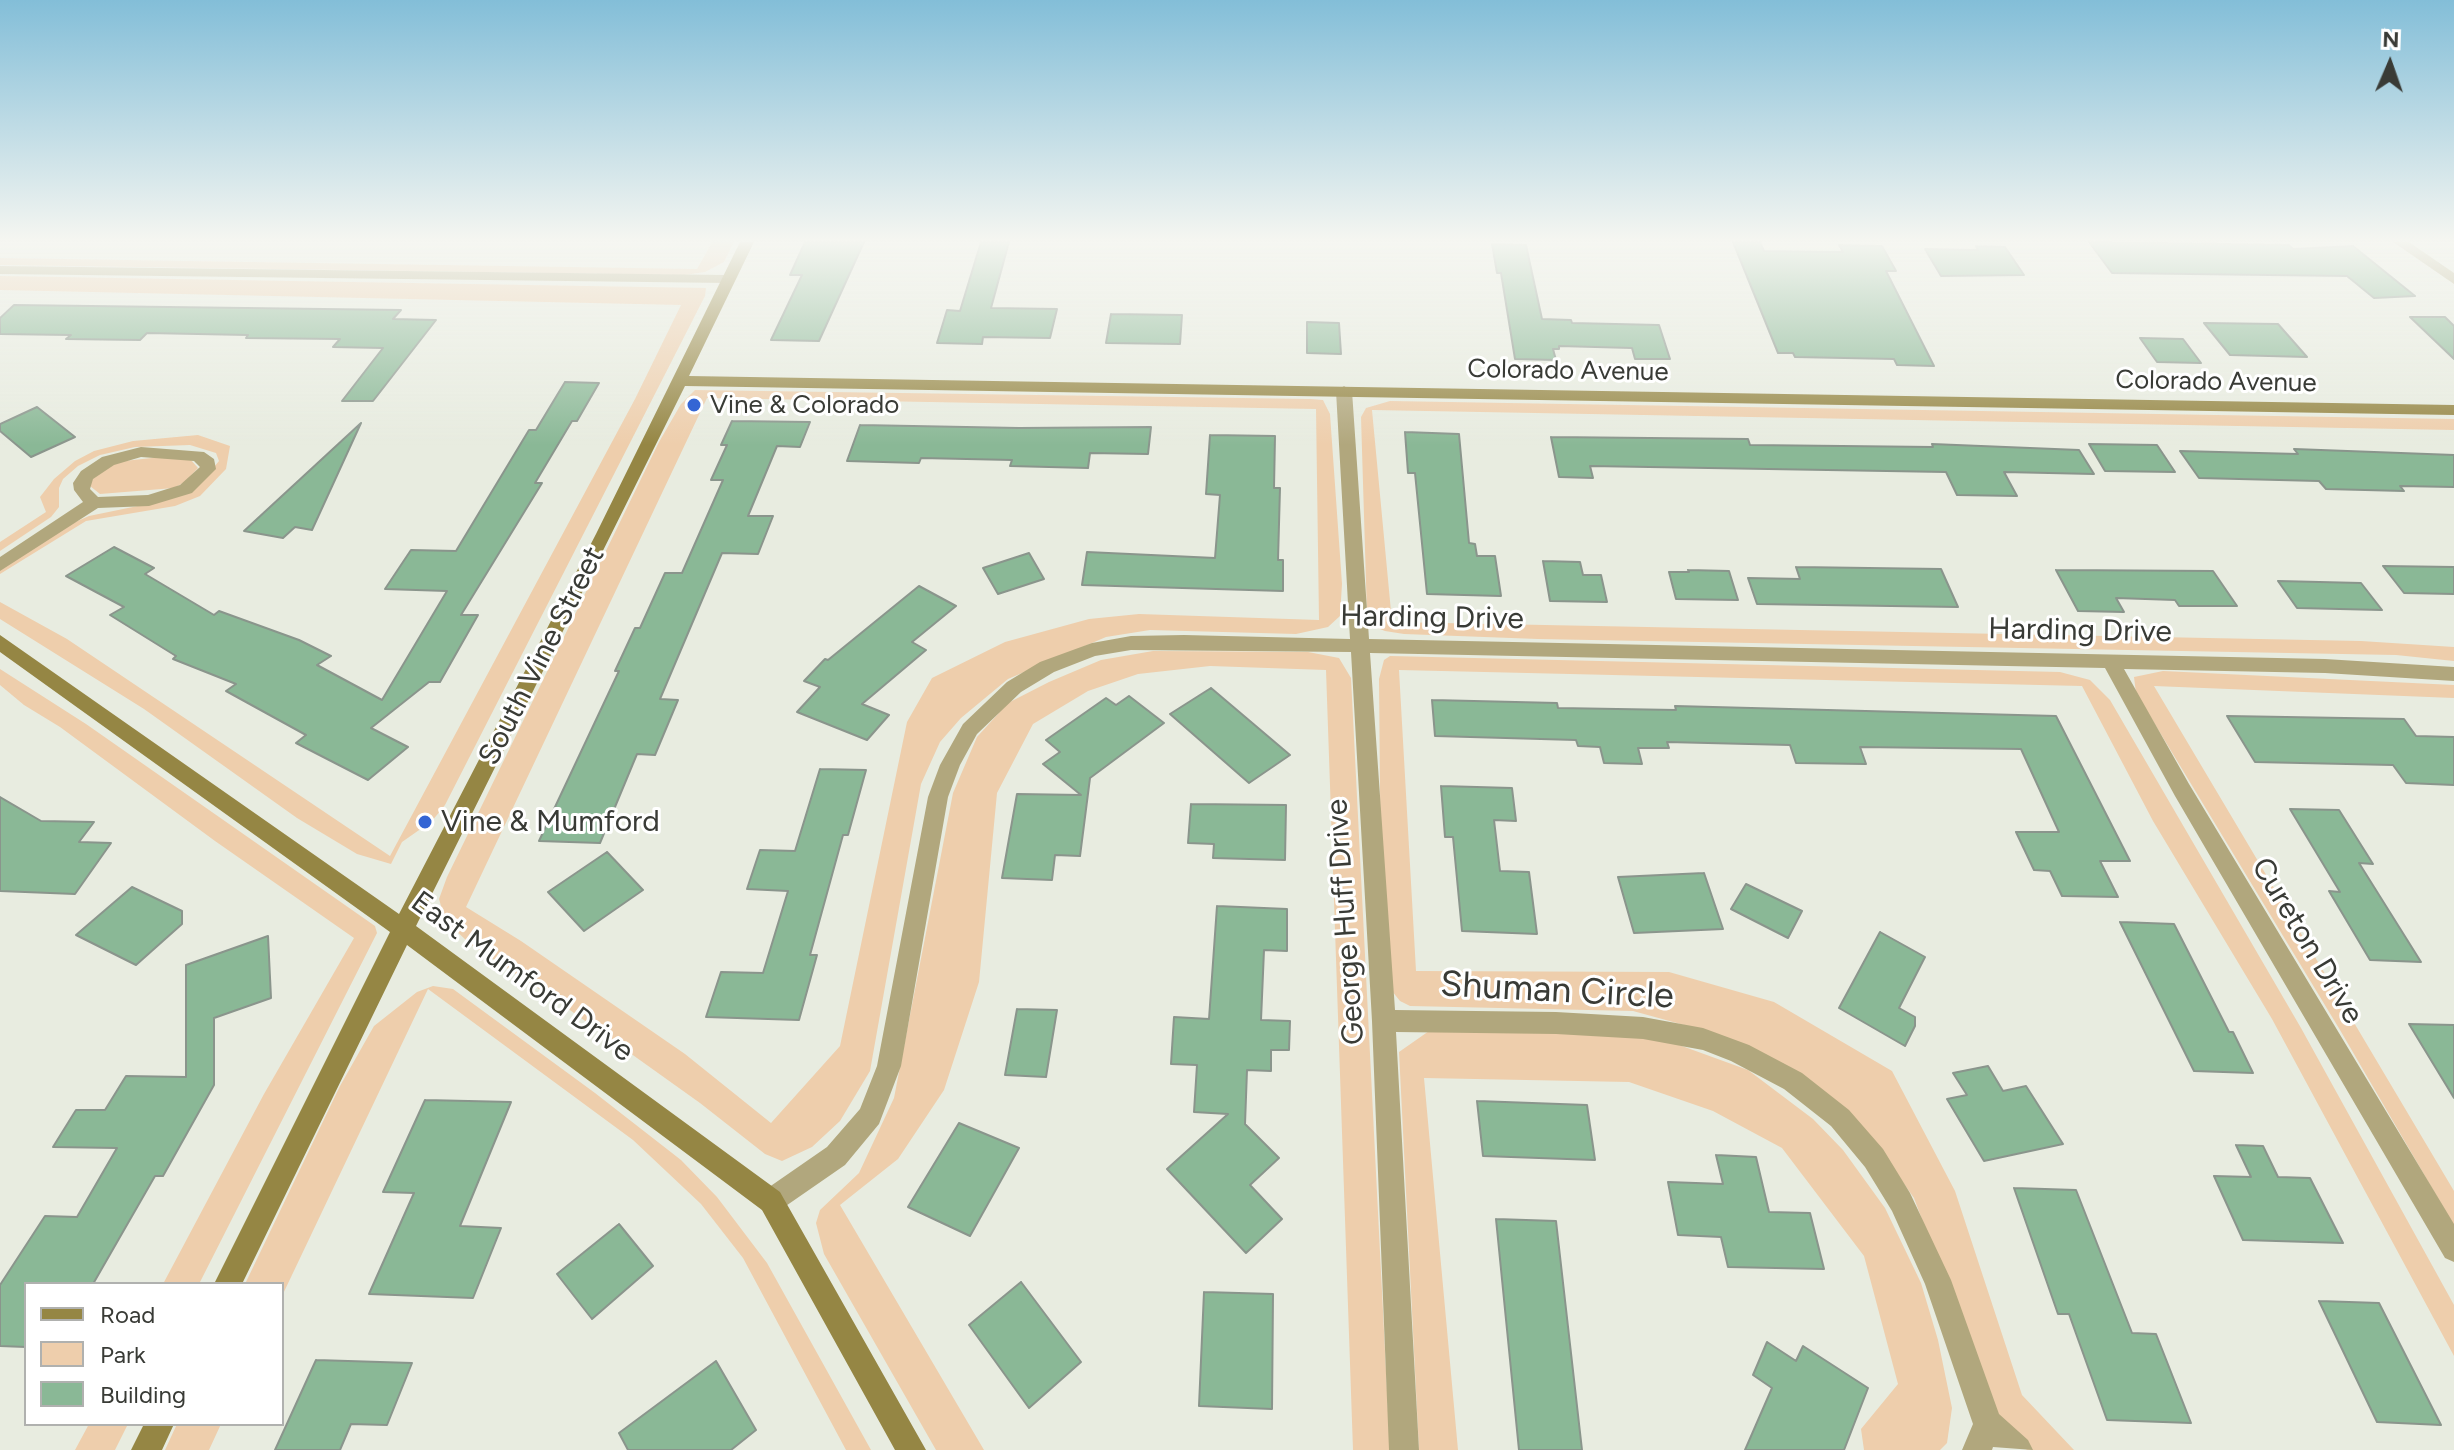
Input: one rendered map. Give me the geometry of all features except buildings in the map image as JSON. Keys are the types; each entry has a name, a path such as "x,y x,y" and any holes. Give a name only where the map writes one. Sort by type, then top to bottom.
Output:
{"street":[{"name":"South Vine Street","path":"229,1282 403,929 681,381 714,310"},
{"name":"Colorado Avenue","path":"681,381 2454,410"},
{"name":"George Huff Drive","path":"1344,391 1384,1021 1404,1450"},
{"path":"0,565 94,503 168,496 199,479 208,469 208,463 198,456 183,453 141,452 108,461 87,475 81,483 82,490 94,503"},
{"name":"East Mumford Drive","path":"0,642 403,929 771,1201 911,1450"},
{"name":"Harding Drive","path":"771,1201 836,1156 870,1116 889,1066 938,797 950,765 970,729 1014,687 1047,667 1092,650 1131,643 1360,647 2325,666 2454,674"},
{"name":"Cureton Drive","path":"2111,662 2182,790 2454,1249"},
{"name":"Shuman Circle","path":"1384,1021 1556,1023 1643,1028 1715,1044 1740,1053 1793,1081 1840,1118 1874,1158 1901,1202 1937,1280 1983,1437 2018,1450"},
{"path":"146,1450 158,1426"}],"green space":[{"path":"679,310 698,310 445,805 432,821 402,842 391,864 357,854 297,818 144,709 0,619 0,602 67,639 390,856 635,399"},
{"path":"695,390 1311,399 1323,400 1330,414 1342,584 1340,616 1328,627 1296,634 1150,630 1106,637 1008,679 961,718 940,742 921,784 870,1071 840,1121 812,1147 782,1161 765,1154 700,1103 553,998 470,944 445,920 439,899 659,442 681,404","holes":["707,398 1316,409 1319,620 1139,614 1089,619 1005,642 932,678 907,722 840,1046 771,1123 685,1054 521,941 466,907"]},
{"path":"1390,401 2454,419 2454,430 1372,410 1392,622 2361,641 2454,647 2454,661 2396,655 1538,639 1385,631 1375,627 1367,615 1361,417 1366,408"},
{"path":"198,435 230,446 226,469 200,496 175,506 86,521 0,574 0,568 73,523 89,516 167,500 204,479 219,461 216,453 190,445 135,447 100,455 78,466 63,479 59,488 59,507 51,517 0,551 0,542 46,512 40,497 54,479 75,461 94,451 133,441"},
{"path":"170,456 190,459 198,468 185,482 174,488 100,494 90,486 92,478 115,462"},
{"path":"1153,651 1308,652 1339,658 1351,678 1390,1450 1353,1450 1326,670 1210,666 1138,674 1088,691 1033,724 997,793 979,982 944,1090 898,1159 840,1205 984,1450 936,1450 824,1254 816,1223 820,1210 859,1173 894,1098 953,793 977,737 1008,703 1049,682 1101,660"},
{"path":"1390,656 2060,672 2090,680 2110,700 2301,1028 2454,1305 2454,1356 2272,1019 2153,821 2082,686 1399,670 1416,971 1669,972 1774,1002 1892,1071 1955,1191 2022,1395 2074,1450 2027,1450 1994,1413 1914,1198 1875,1143 1706,1031 1633,1011 1410,1006 1400,1001 1388,986 1381,900 1379,679 1384,660"},
{"path":"0,669 86,724 375,926 377,933 200,1282 164,1282 264,1094 354,938 0,685"},
{"path":"2163,671 2454,685 2454,698 2154,686 2454,1191 2454,1226 2340,1030 2136,693 2134,677"},
{"path":"433,986 453,989 681,1160 717,1197 767,1263 871,1450 846,1450 743,1258 701,1204 633,1140 428,989 284,1292 284,1282 246,1282 340,1086 374,1026 417,992"},
{"path":"1429,1031 1602,1032 1671,1042 1748,1070 1813,1119 1843,1150 1885,1208 1921,1283 1938,1340 1952,1408 1947,1443 1940,1450 1864,1450 1861,1429 1898,1384 1864,1256 1782,1148 1713,1111 1629,1082 1424,1078 1458,1450 1419,1450 1399,1052"},
{"path":"88,1426 127,1426 115,1450 75,1450"},
{"path":"176,1426 220,1426 209,1450 165,1450"}],"place":[{"name":"Vine & Colorado","path":"694,405"},
{"name":"Vine & Mumford","path":"425,822"}]}
